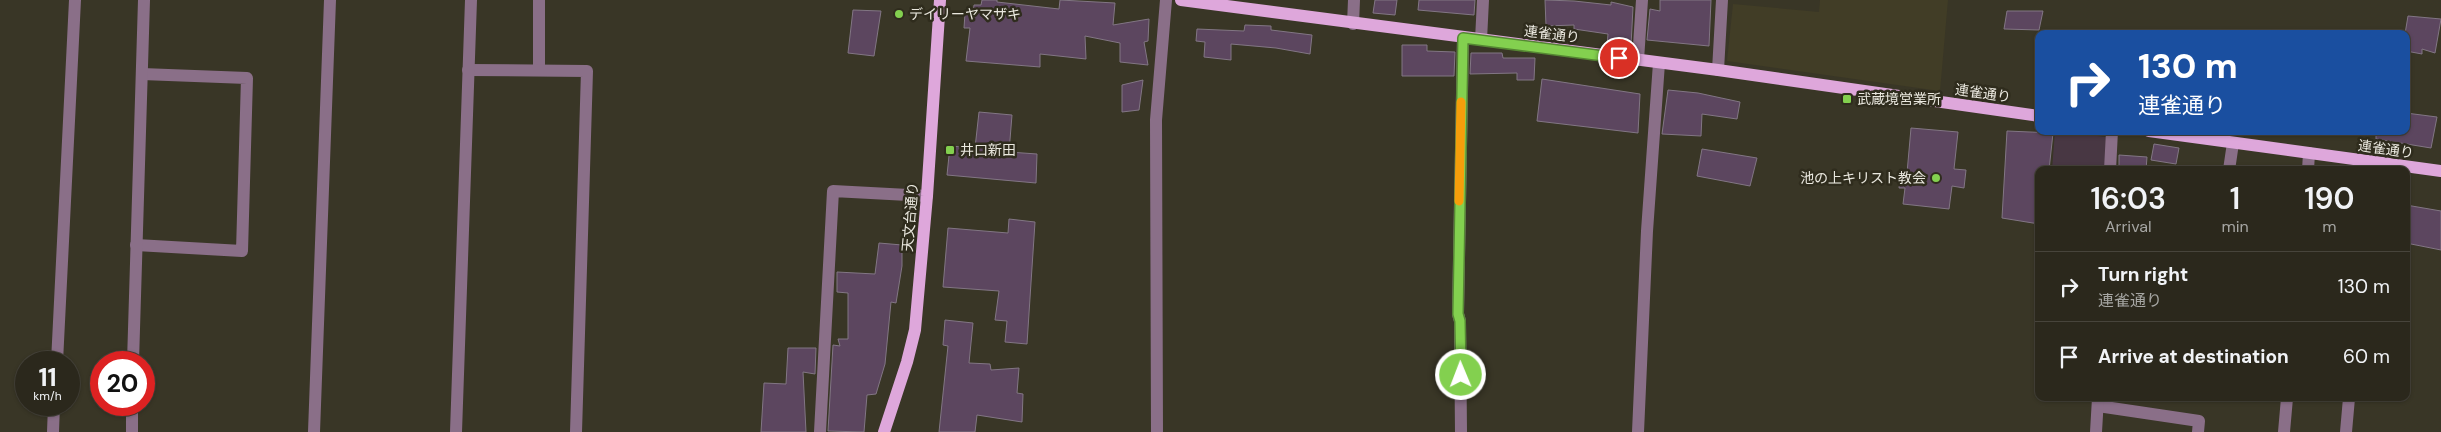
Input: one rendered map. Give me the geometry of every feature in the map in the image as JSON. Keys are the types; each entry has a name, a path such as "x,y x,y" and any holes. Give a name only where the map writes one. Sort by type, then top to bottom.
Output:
{"main road":[{"name":"天文台通り","path":"884,432 907,362 915,330 927,196 940,0"},
{"name":"連雀通り","path":"1180,0 1237,4 1353,24 1718,70 2035,115"},
{"name":"連雀通り","path":"2177,135 2309,153 2372,166"},
{"name":"連雀通り","path":"2410,169 2441,171"}],"street":[{"path":"58,351 75,0"},
{"path":"133,351 144,0"},
{"path":"314,432 330,0"},
{"path":"456,432 470,0"},
{"path":"539,0 539,70"},
{"path":"1157,432 1156,120 1166,0"},
{"path":"1353,24 1354,0"},
{"path":"1481,40 1483,0"},
{"path":"1638,60 1642,0"},
{"path":"1718,70 1722,0"},
{"path":"1461,432 1460,321 1458,314 1463,38"},
{"path":"1638,432 1647,232 1659,63"},
{"path":"468,70 587,71 576,432"},
{"path":"136,245 242,251 243,241 248,78 142,74"},
{"path":"2110,166 2112,135"},
{"path":"2230,166 2233,143"},
{"path":"2308,166 2309,153"},
{"path":"820,432 833,191 927,196"},
{"path":"2284,432 2287,401"},
{"path":"2346,432 2349,401"},
{"path":"2096,432 2098,402 2199,420 2198,432"},
{"path":"53,432 54,416"},
{"path":"132,416 132,432"}],"shaded area":[{"path":"1820,0 1948,0 1940,91 1727,61 1733,4 1819,12"},
{"path":"2055,135 2106,137 2105,166 2052,166"}],"building":[{"path":"982,0 997,0 997,2 1059,9 1060,0 1115,3 1113,25 1149,19 1148,41 1144,42 1148,65 1120,62 1120,43 1085,36 1086,59 1040,54 1040,67 966,61 970,28 964,28 965,13 973,13 974,5 981,5"},
{"path":"1375,0 1397,0 1395,15 1373,13"},
{"path":"1419,0 1475,0 1474,15 1418,10"},
{"path":"1545,0 1611,5 1611,2 1633,7 1631,46 1607,45 1608,34 1574,29 1574,25 1546,26"},
{"path":"1660,0 1711,0 1709,46 1647,40 1650,9 1660,11"},
{"path":"853,10 881,11 874,56 848,53"},
{"path":"2007,11 2043,11 2039,30 2004,29"},
{"path":"2408,16 2441,19 2435,53 2422,49 2422,54 2410,52 2410,30 2406,30"},
{"path":"1245,25 1271,26 1271,30 1312,35 1310,54 1276,48 1231,44 1231,60 1204,57 1205,42 1196,41 1197,29 1244,31"},
{"path":"1402,45 1427,45 1427,51 1455,52 1454,76 1402,76"},
{"path":"1471,53 1502,53 1503,58 1535,58 1534,80 1517,80 1517,73 1470,74"},
{"path":"1542,79 1640,94 1638,133 1537,121"},
{"path":"1143,80 1139,110 1122,112 1122,85"},
{"path":"1668,90 1698,93 1740,102 1737,119 1702,114 1701,136 1662,134"},
{"path":"979,112 1012,115 1009,152 1037,154 1036,183 947,175 950,146 975,148"},
{"path":"2410,114 2437,117 2431,148 2376,139 2376,135 2410,135"},
{"path":"1911,128 1958,132 1954,169 1966,170 1964,188 1952,186 1949,209 1903,204 1905,188 1899,188 1901,172 1907,173"},
{"path":"2007,131 2035,132 2035,135 2053,135 2049,166 2035,166 2035,223 2002,218"},
{"path":"2154,144 2179,148 2176,164 2151,160"},
{"path":"1702,149 1757,158 1750,186 1697,176"},
{"path":"2119,155 2147,157 2146,166 2119,166"},
{"path":"2410,206 2441,211 2441,250 2410,244"},
{"path":"1009,219 1035,222 1027,344 1005,342 1007,321 995,320 999,291 943,287 948,228 1008,233"},
{"path":"879,243 902,245 902,266 896,303 891,302 885,364 876,394 867,395 864,432 828,431 833,345 840,346 838,339 848,339 848,293 837,292 837,272 875,274"},
{"path":"945,320 973,323 969,363 990,364 991,370 1019,368 1017,393 1023,394 1022,422 977,415 975,432 939,432 948,346 943,345"},
{"path":"788,348 816,348 815,374 803,372 806,432 761,432 764,383 786,384"}],"slow traffic":[{"path":"1459,201 1461,102"}],"place":[{"name":"デイリーヤマザキ","path":"899,14"},
{"name":"武蔵境営業所","path":"1847,99"},
{"name":"井口新田","path":"950,150"},
{"name":"池の上キリスト教会","path":"1936,178"}],"route":[{"path":"1461,375 1460,321 1458,314 1463,38 1619,58"}]}
